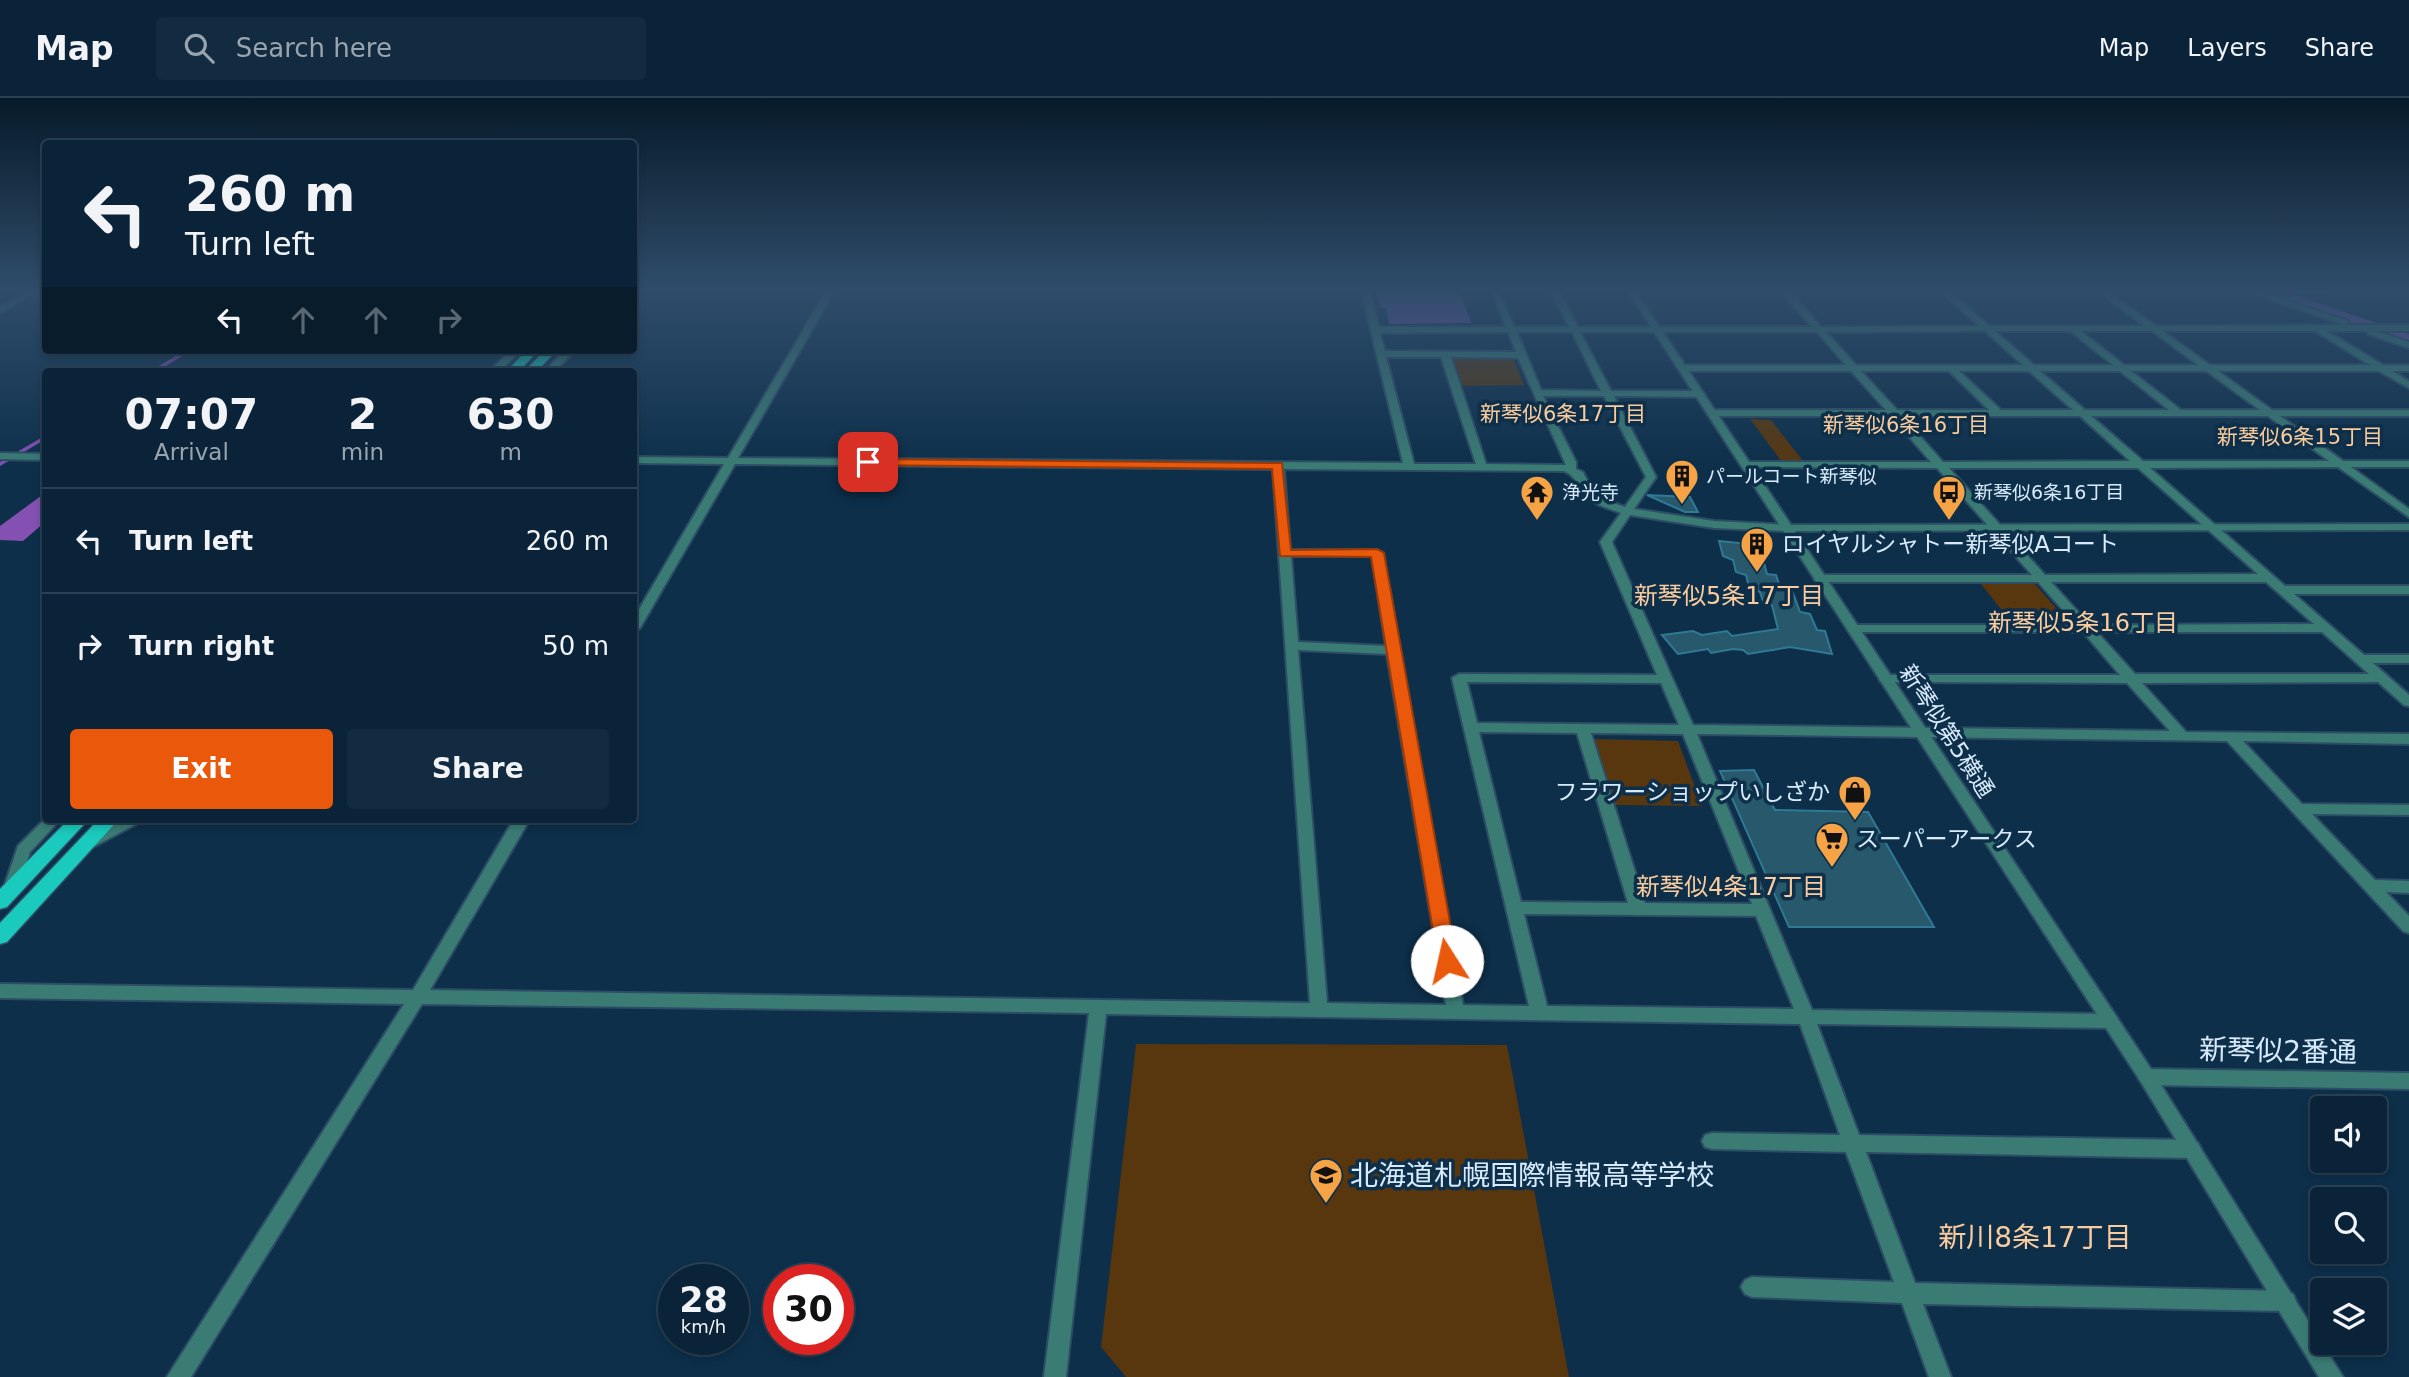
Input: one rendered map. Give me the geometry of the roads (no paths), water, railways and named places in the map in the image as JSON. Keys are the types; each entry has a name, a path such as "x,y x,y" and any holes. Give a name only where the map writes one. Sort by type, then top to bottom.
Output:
{"main road":[{"path":"516,368 529,354"},
{"path":"534,368 547,354"},
{"path":"5,897 76,823"},
{"path":"0,936 106,823"}],"street":[{"path":"637,623 796,350"},
{"path":"1380,350 1409,466"},
{"path":"1519,350 1537,393 1572,462 1572,469"},
{"path":"1585,350 1651,477 1606,542 1689,731 1806,1017 1940,1377"},
{"name":"新琴似第5横通","path":"1671,350 2147,1077 2332,1377"},
{"path":"1837,350 2183,737"},
{"path":"2011,350 2409,702"},
{"path":"2099,350 2179,413"},
{"path":"2183,350 2409,514"},
{"path":"2351,350 2409,385"},
{"path":"498,368 512,354"},
{"path":"553,368 566,354"},
{"path":"1381,354 1521,355"},
{"path":"1446,354 1482,467"},
{"path":"1683,368 2409,368"},
{"path":"1951,368 1998,413"},
{"path":"1537,393 1700,394"},
{"path":"1712,413 2409,413"},
{"path":"2,456 42,457"},
{"path":"637,460 1572,469 1579,474 1591,496 1628,510 1713,525 1787,528 2409,527"},
{"path":"1746,465 2409,464"},
{"path":"1278,465 1319,1011"},
{"path":"1284,554 1377,553 1457,1013"},
{"path":"1820,579 2268,578"},
{"path":"2282,590 2409,590"},
{"path":"1853,629 2325,628"},
{"path":"1292,646 1393,650"},
{"path":"2360,659 2409,659"},
{"path":"1540,1014 1459,678 1666,679"},
{"path":"1886,679 2382,678"},
{"path":"1471,727 2409,739"},
{"path":"1582,728 1638,908"},
{"path":"2232,738 2409,927"},
{"path":"2299,809 2409,810"},
{"path":"5,897 23,850 49,823"},
{"path":"87,844 126,823"},
{"path":"178,1377 418,996 520,823"},
{"path":"2371,886 2409,887"},
{"path":"1514,908 1761,910"},
{"path":"0,991 2110,1021"},
{"path":"1055,1377 1098,1008"},
{"name":"新琴似2番通","path":"2147,1077 2409,1081"},
{"path":"1712,1141 2191,1149"},
{"path":"1752,1287 2285,1301"}],"waterway":[{"path":"159,368 182,354"},
{"path":"0,464 42,439"}],"place":[{"name":"パールコート新琴似","path":"1682,506"},
{"name":"浄光寺","path":"1537,522"},
{"name":"新琴似6条16丁目","path":"1949,522"},
{"name":"ロイヤルシャトー新琴似Aコート","path":"1757,574"},
{"name":"フラワーショップいしざか","path":"1855,822"},
{"name":"スーパーアークス","path":"1832,869"},
{"name":"北海道札幌国際情報高等学校","path":"1326,1205"}],"district":[{"name":"新琴似6条17丁目","path":"1563,414"},
{"name":"新琴似6条16丁目","path":"1906,425"},
{"name":"新琴似6条15丁目","path":"2300,437"},
{"name":"新琴似5条17丁目","path":"1729,596"},
{"name":"新琴似5条16丁目","path":"2083,623"},
{"name":"新琴似4条17丁目","path":"1731,887"},
{"name":"新川8条17丁目","path":"2035,1237"}]}
